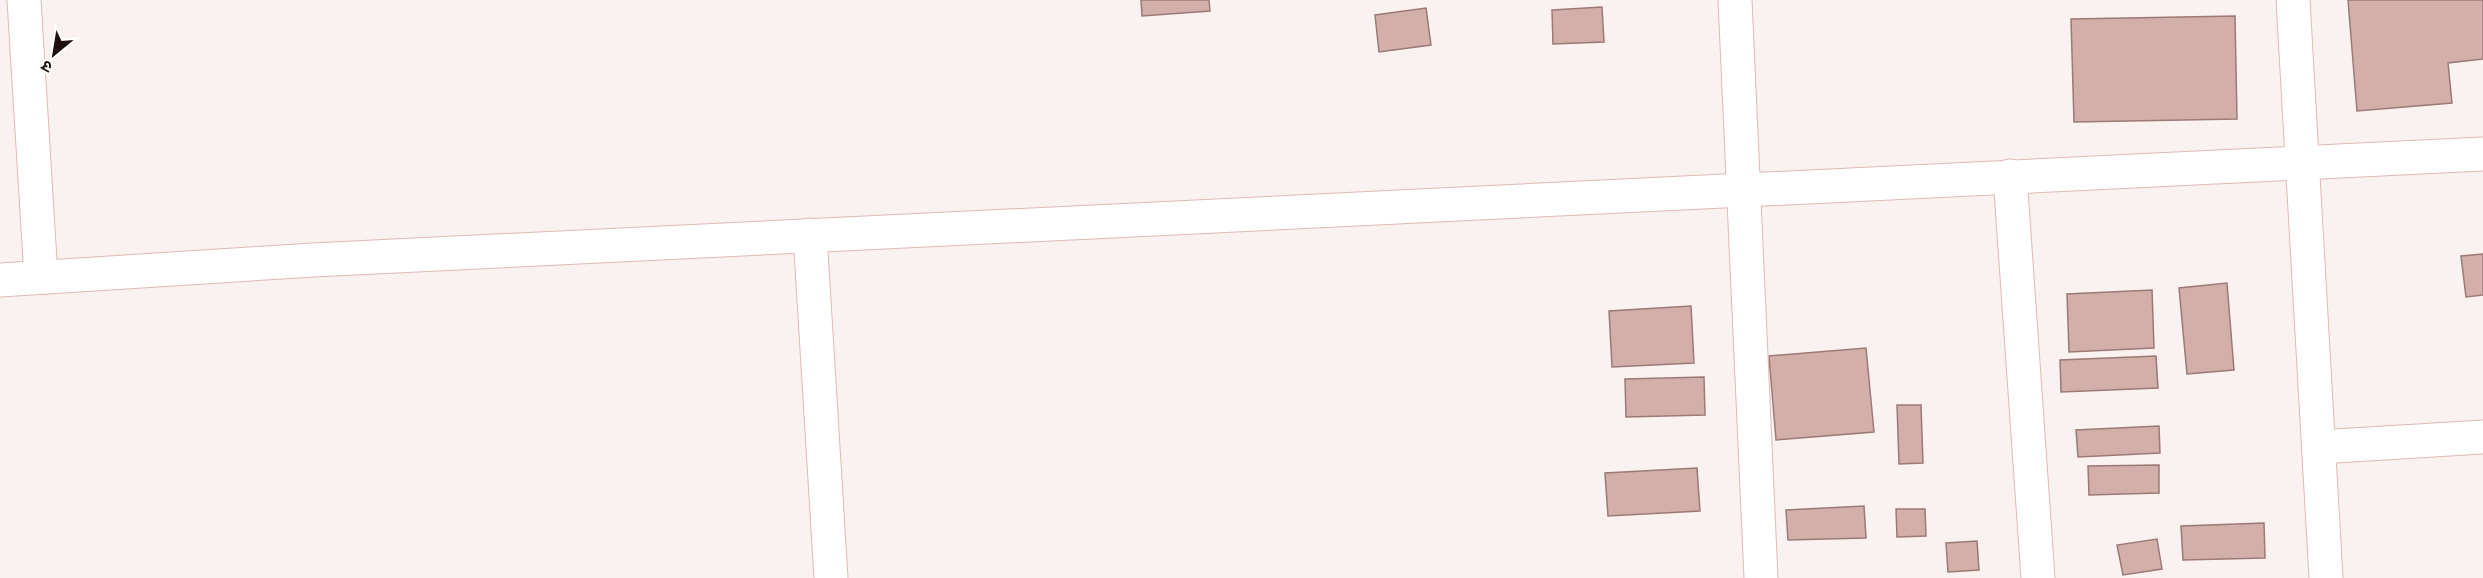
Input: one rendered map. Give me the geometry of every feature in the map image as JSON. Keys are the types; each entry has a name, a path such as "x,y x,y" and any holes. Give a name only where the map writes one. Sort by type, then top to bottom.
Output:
{"street":[{"path":"24,0 41,277"},
{"path":"1735,0 1761,578"},
{"path":"2293,0 2326,578"},
{"path":"0,280 313,260 2483,154"},
{"path":"2010,176 2038,578"},
{"path":"810,235 831,578"},
{"path":"2319,447 2483,437"}],"building":[{"path":"1141,0 1209,0 1210,11 1142,16"},
{"path":"2348,0 2483,0 2483,59 2448,63 2452,103 2357,111"},
{"path":"1602,7 1604,42 1553,44 1552,10"},
{"path":"1426,8 1431,45 1379,52 1375,15"},
{"path":"2235,16 2237,119 2074,122 2071,19"},
{"path":"2483,254 2483,295 2466,297 2461,256"},
{"path":"2227,283 2234,370 2187,374 2179,288"},
{"path":"2152,290 2154,348 2069,352 2067,294"},
{"path":"1691,306 1694,363 1612,367 1609,311"},
{"path":"1866,348 1874,432 1776,440 1769,356"},
{"path":"2156,356 2158,388 2061,392 2060,360"},
{"path":"1704,377 1705,415 1626,417 1625,379"},
{"path":"1897,405 1921,405 1923,463 1899,464"},
{"path":"2159,426 2160,453 2078,457 2076,430"},
{"path":"2159,465 2159,493 2089,495 2088,466"},
{"path":"1697,468 1700,511 1608,516 1605,473"},
{"path":"1864,506 1866,538 1788,540 1786,510"},
{"path":"1896,509 1925,509 1926,536 1897,537"},
{"path":"2264,523 2265,558 2183,560 2181,526"},
{"path":"2157,539 2162,569 2123,575 2117,545"},
{"path":"1977,541 1979,570 1948,572 1946,543"}]}
